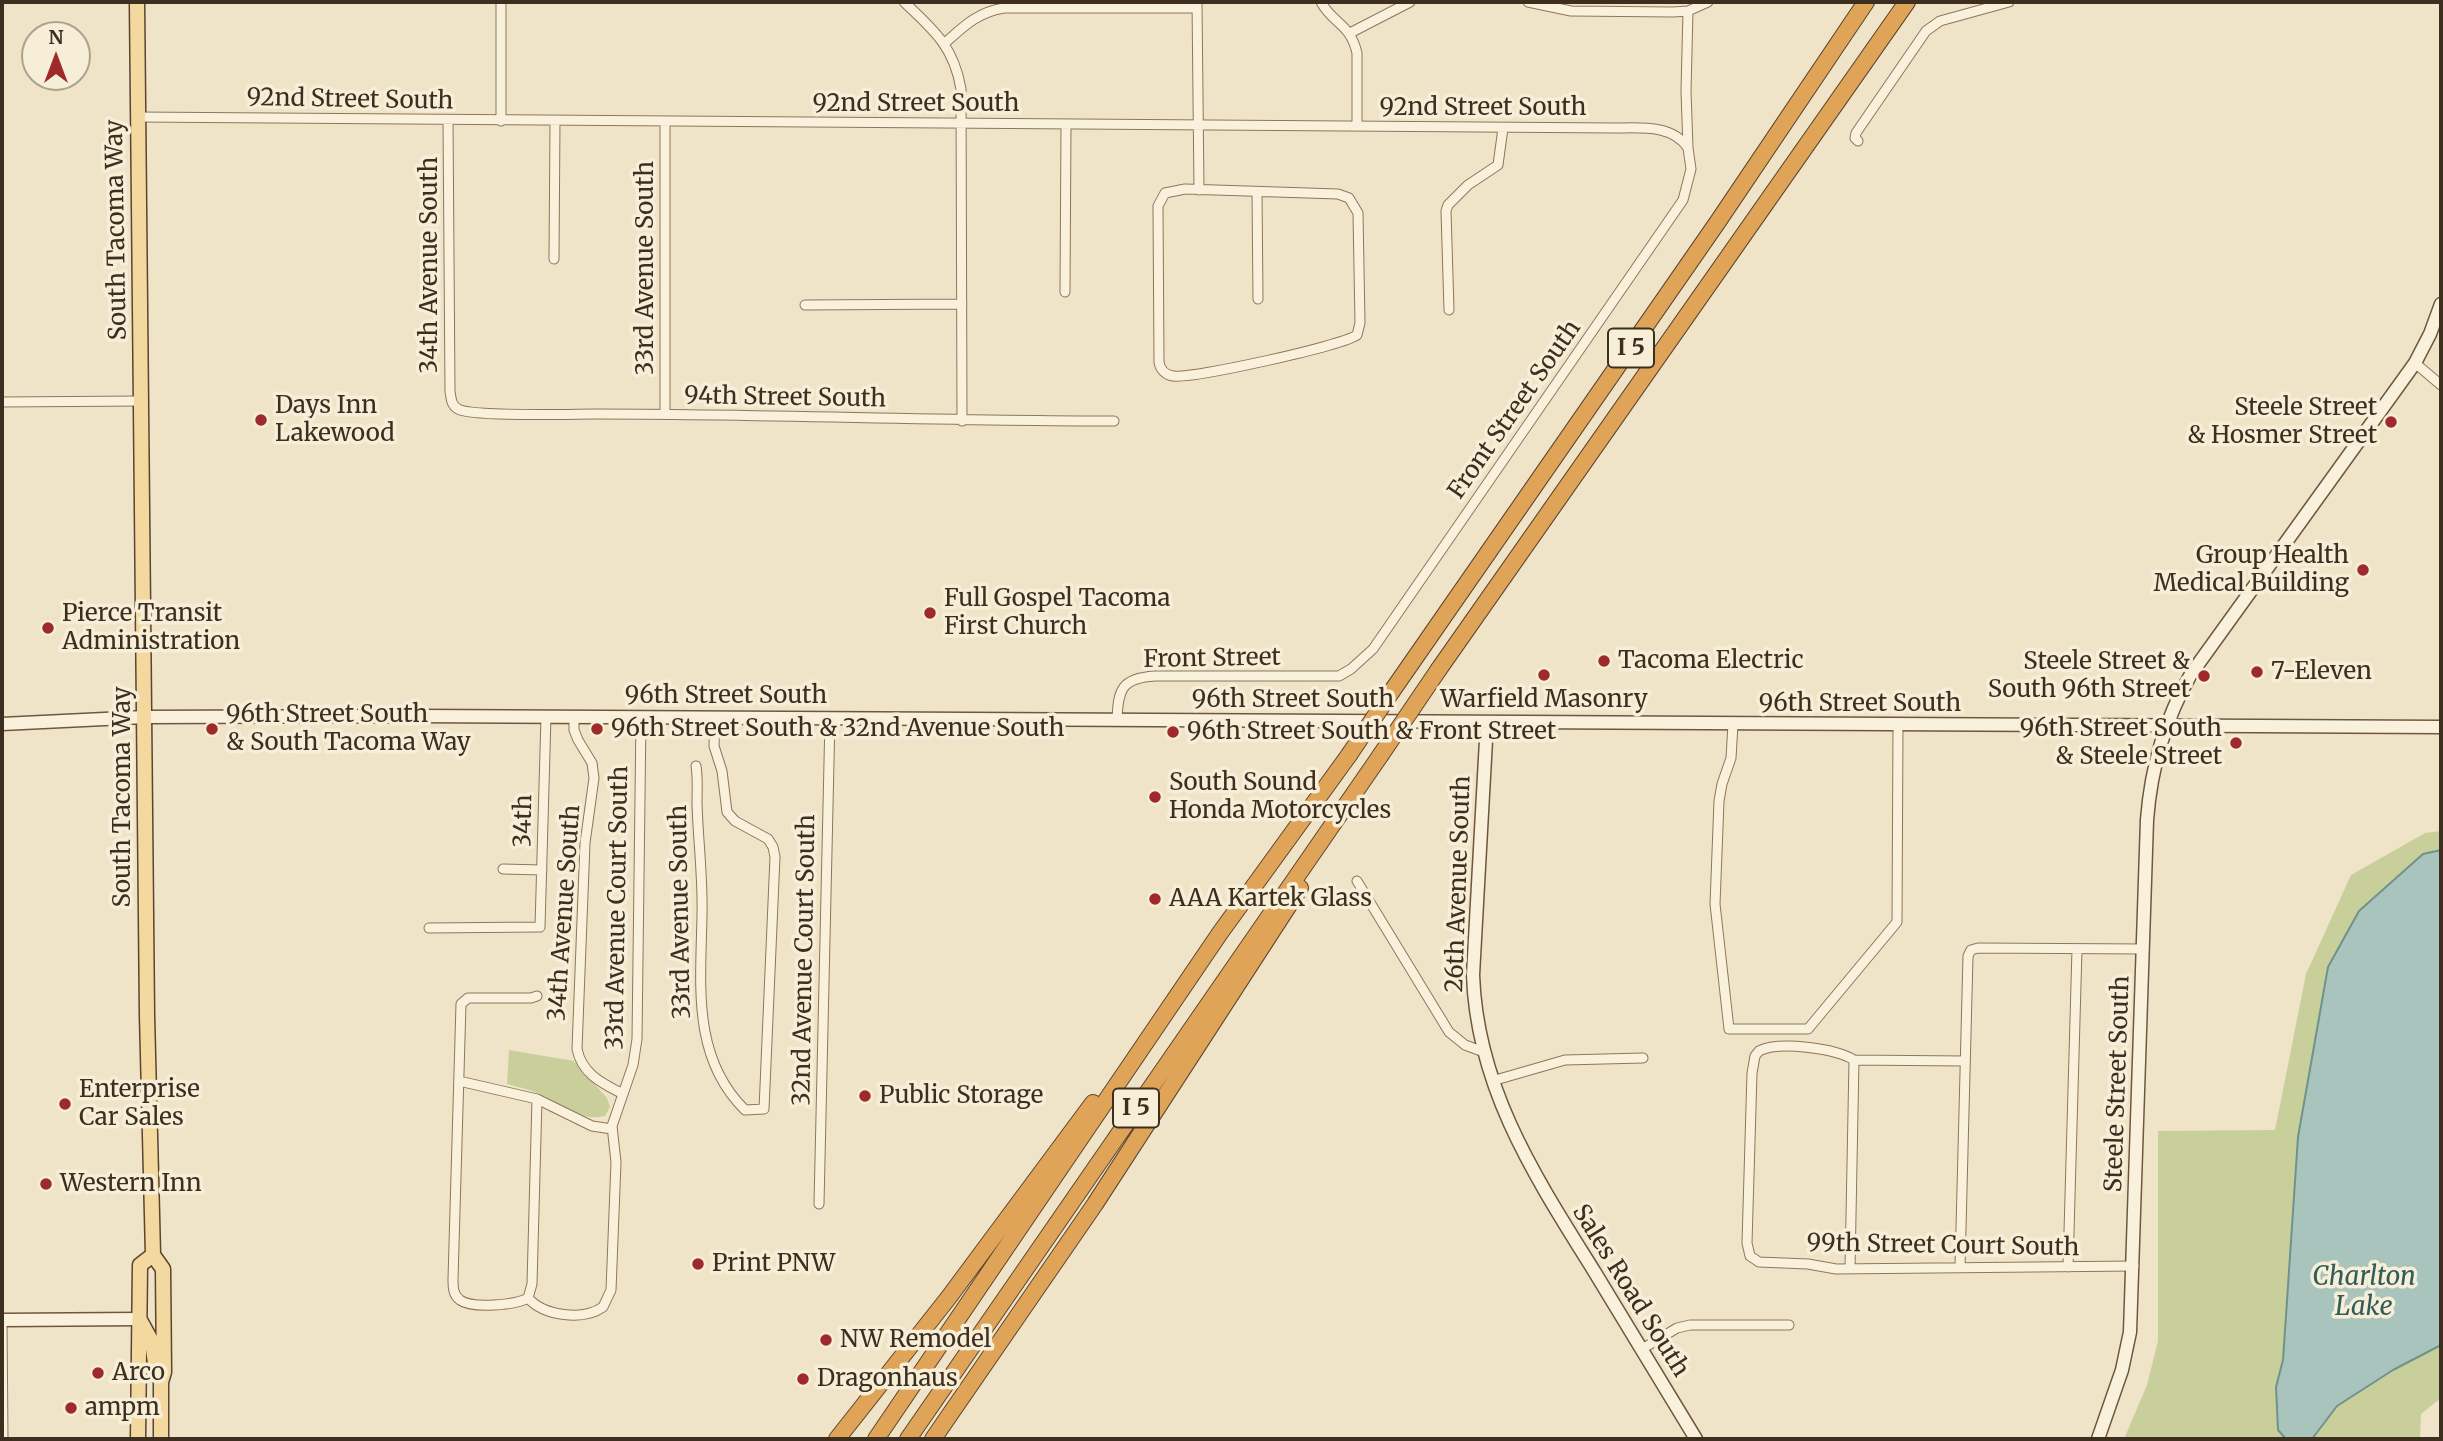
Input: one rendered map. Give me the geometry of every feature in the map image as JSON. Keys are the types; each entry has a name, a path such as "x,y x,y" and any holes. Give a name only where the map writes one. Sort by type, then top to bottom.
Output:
{"highway":[{"name":"I 5","path":"876,1439 1220,933 1349,754 1717,223 1866,2"},
{"name":"I 5","path":"908,1439 1439,669 1907,2"},
{"path":"933,1439 1096,1204 1257,958 1365,777"},
{"path":"837,1439 949,1297 1220,933"},
{"path":"942,1439 982,1366"}],"main road":[{"name":"South Tacoma Way","path":"137,2 147,1005 153,1255 163,1269 164,1372 161,1382 161,1439"},
{"name":"Steele Street South","path":"2098,1439 2127,1352 2130,1332 2148,801 2154,764 2182,689 2414,363 2436,321 2441,304"},
{"name":"96th Street South","path":"2,724 145,717 546,716 2441,727"},
{"name":"26th Avenue South","path":"1487,722 1473,975 1475,1012 1492,1082 1528,1164"},
{"name":"Sales Road South","path":"1528,1164 1696,1439"},
{"name":"South Tacoma Way","path":"138,1439 140,1265 153,1255"},
{"path":"2,1320 139,1319 152,1342 156,1373 161,1382"}],"street":[{"path":"501,2 501,121"},
{"path":"904,2 945,43 958,73 961,123 962,421"},
{"path":"1321,2 1350,33 1357,53 1357,126"},
{"path":"1350,33 1410,2"},
{"path":"1528,2 1571,11 1688,11 1708,2"},
{"path":"1858,141 1855,138 1856,132 1926,31 1940,21 2008,2"},
{"path":"945,43 972,19 1004,8 1197,5 1199,190"},
{"name":"Front Street South","path":"1339,676 1373,649 1678,209 1686,192 1691,161 1688,148 1688,11"},
{"name":"92nd Street South","path":"138,117 1658,130 1679,138 1688,148"},
{"name":"34th Avenue South","path":"448,120 449,373 451,401 456,408"},
{"path":"554,259 555,121"},
{"name":"33rd Avenue South","path":"665,121 665,414"},
{"path":"1065,292 1066,124"},
{"path":"1449,310 1446,211 1455,195 1498,165 1503,128"},
{"path":"1185,189 1256,193 1338,194 1349,198 1358,213 1359,331 1353,338 1318,348 1199,374 1171,376 1160,367 1159,362 1158,206 1165,193 1185,189"},
{"path":"1256,193 1258,299"},
{"path":"805,304 962,304"},
{"path":"2414,363 2441,385"},
{"path":"2,401 141,401"},
{"name":"94th Street South","path":"456,408 472,412 962,421 1114,421"},
{"name":"Front Street","path":"1117,720 1123,688 1131,680 1142,677 1339,676"},
{"name":"34th","path":"429,928 540,927 546,716"},
{"name":"34th Avenue South","path":"574,717 574,730 592,763 594,778 586,843 577,1049 581,1062 589,1073 623,1094"},
{"name":"33rd Avenue Court South","path":"528,1298 544,1310 567,1314 593,1312 606,1304 611,1290 616,1156 612,1129 633,1065 636,1046 641,717"},
{"name":"32nd Avenue Court South","path":"715,717 714,747 722,771 727,813 768,839 775,857 764,1109"},
{"name":"32nd Avenue Court South","path":"819,1204 830,718"},
{"path":"1733,724 1729,766 1720,792 1715,905 1729,1029 1808,1029 1897,922 1898,725"},
{"name":"33rd Avenue South","path":"696,765 702,887 702,1022 714,1064 731,1097 745,1110 764,1109"},
{"path":"503,869 542,870"},
{"path":"1357,881 1449,1032 1465,1045 1484,1052"},
{"path":"1960,1267 1966,960 1972,950 1978,948 2143,949"},
{"path":"2068,1266 2077,949"},
{"path":"537,996 468,998 463,1000 461,1006 453,1279 457,1298 464,1303 516,1303 528,1298 532,1284 537,1099"},
{"name":"99th Street Court South","path":"1854,1060 1839,1051 1818,1048 1773,1047 1757,1053 1752,1066 1747,1243 1753,1258 1765,1263 1808,1264 1823,1268 2134,1266"},
{"path":"1492,1082 1565,1060 1643,1058"},
{"path":"1850,1268 1854,1060 1964,1061"},
{"path":"459,1081 537,1099 592,1126 612,1129"},
{"path":"2,1320 2,1439"},
{"path":"1642,1349 1677,1328 1690,1325 1789,1325"}],"green space":[{"path":"2441,831 2441,850 2423,854 2328,967 2298,1137 2283,1360 2276,1387 2278,1430 2286,1439 2124,1439 2147,1385 2158,1341 2158,1131 2275,1130 2306,974 2351,875 2425,833"},
{"path":"509,1050 574,1061 607,1098 610,1107 605,1116 579,1114 535,1092 507,1084"},
{"path":"2441,1345 2441,1398 2421,1414 2420,1439 2312,1439 2337,1406 2393,1370"}],"water":[{"name":"Charlton Lake","path":"2441,850 2441,1345 2393,1370 2337,1406 2312,1439 2286,1439 2278,1430 2276,1387 2283,1360 2298,1137 2328,967 2359,911 2423,854"}],"place":[{"name":"Days Inn Lakewood","path":"261,420"},
{"name":"Steele Street & Hosmer Street","path":"2391,422"},
{"name":"Group Health Medical Building","path":"2363,570"},
{"name":"Full Gospel Tacoma First Church","path":"930,613"},
{"name":"Pierce Transit Administration","path":"48,628"},
{"name":"Tacoma Electric","path":"1604,661"},
{"name":"7-Eleven","path":"2257,672"},
{"name":"Warfield Masonry","path":"1544,675"},
{"name":"Steele Street & South 96th Street","path":"2204,676"},
{"name":"96th Street South & South Tacoma Way","path":"212,729"},
{"name":"96th Street South & 32nd Avenue South","path":"597,729"},
{"name":"96th Street South & Front Street","path":"1173,732"},
{"name":"96th Street South & Steele Street","path":"2236,743"},
{"name":"South Sound Honda Motorcycles","path":"1155,797"},
{"name":"AAA Kartek Glass","path":"1155,899"},
{"name":"Public Storage","path":"865,1096"},
{"name":"Enterprise Car Sales","path":"65,1104"},
{"name":"Western Inn","path":"46,1184"},
{"name":"Print PNW","path":"698,1264"},
{"name":"NW Remodel","path":"826,1340"},
{"name":"Arco","path":"98,1373"},
{"name":"Dragonhaus","path":"803,1379"},
{"name":"ampm","path":"71,1408"}]}
